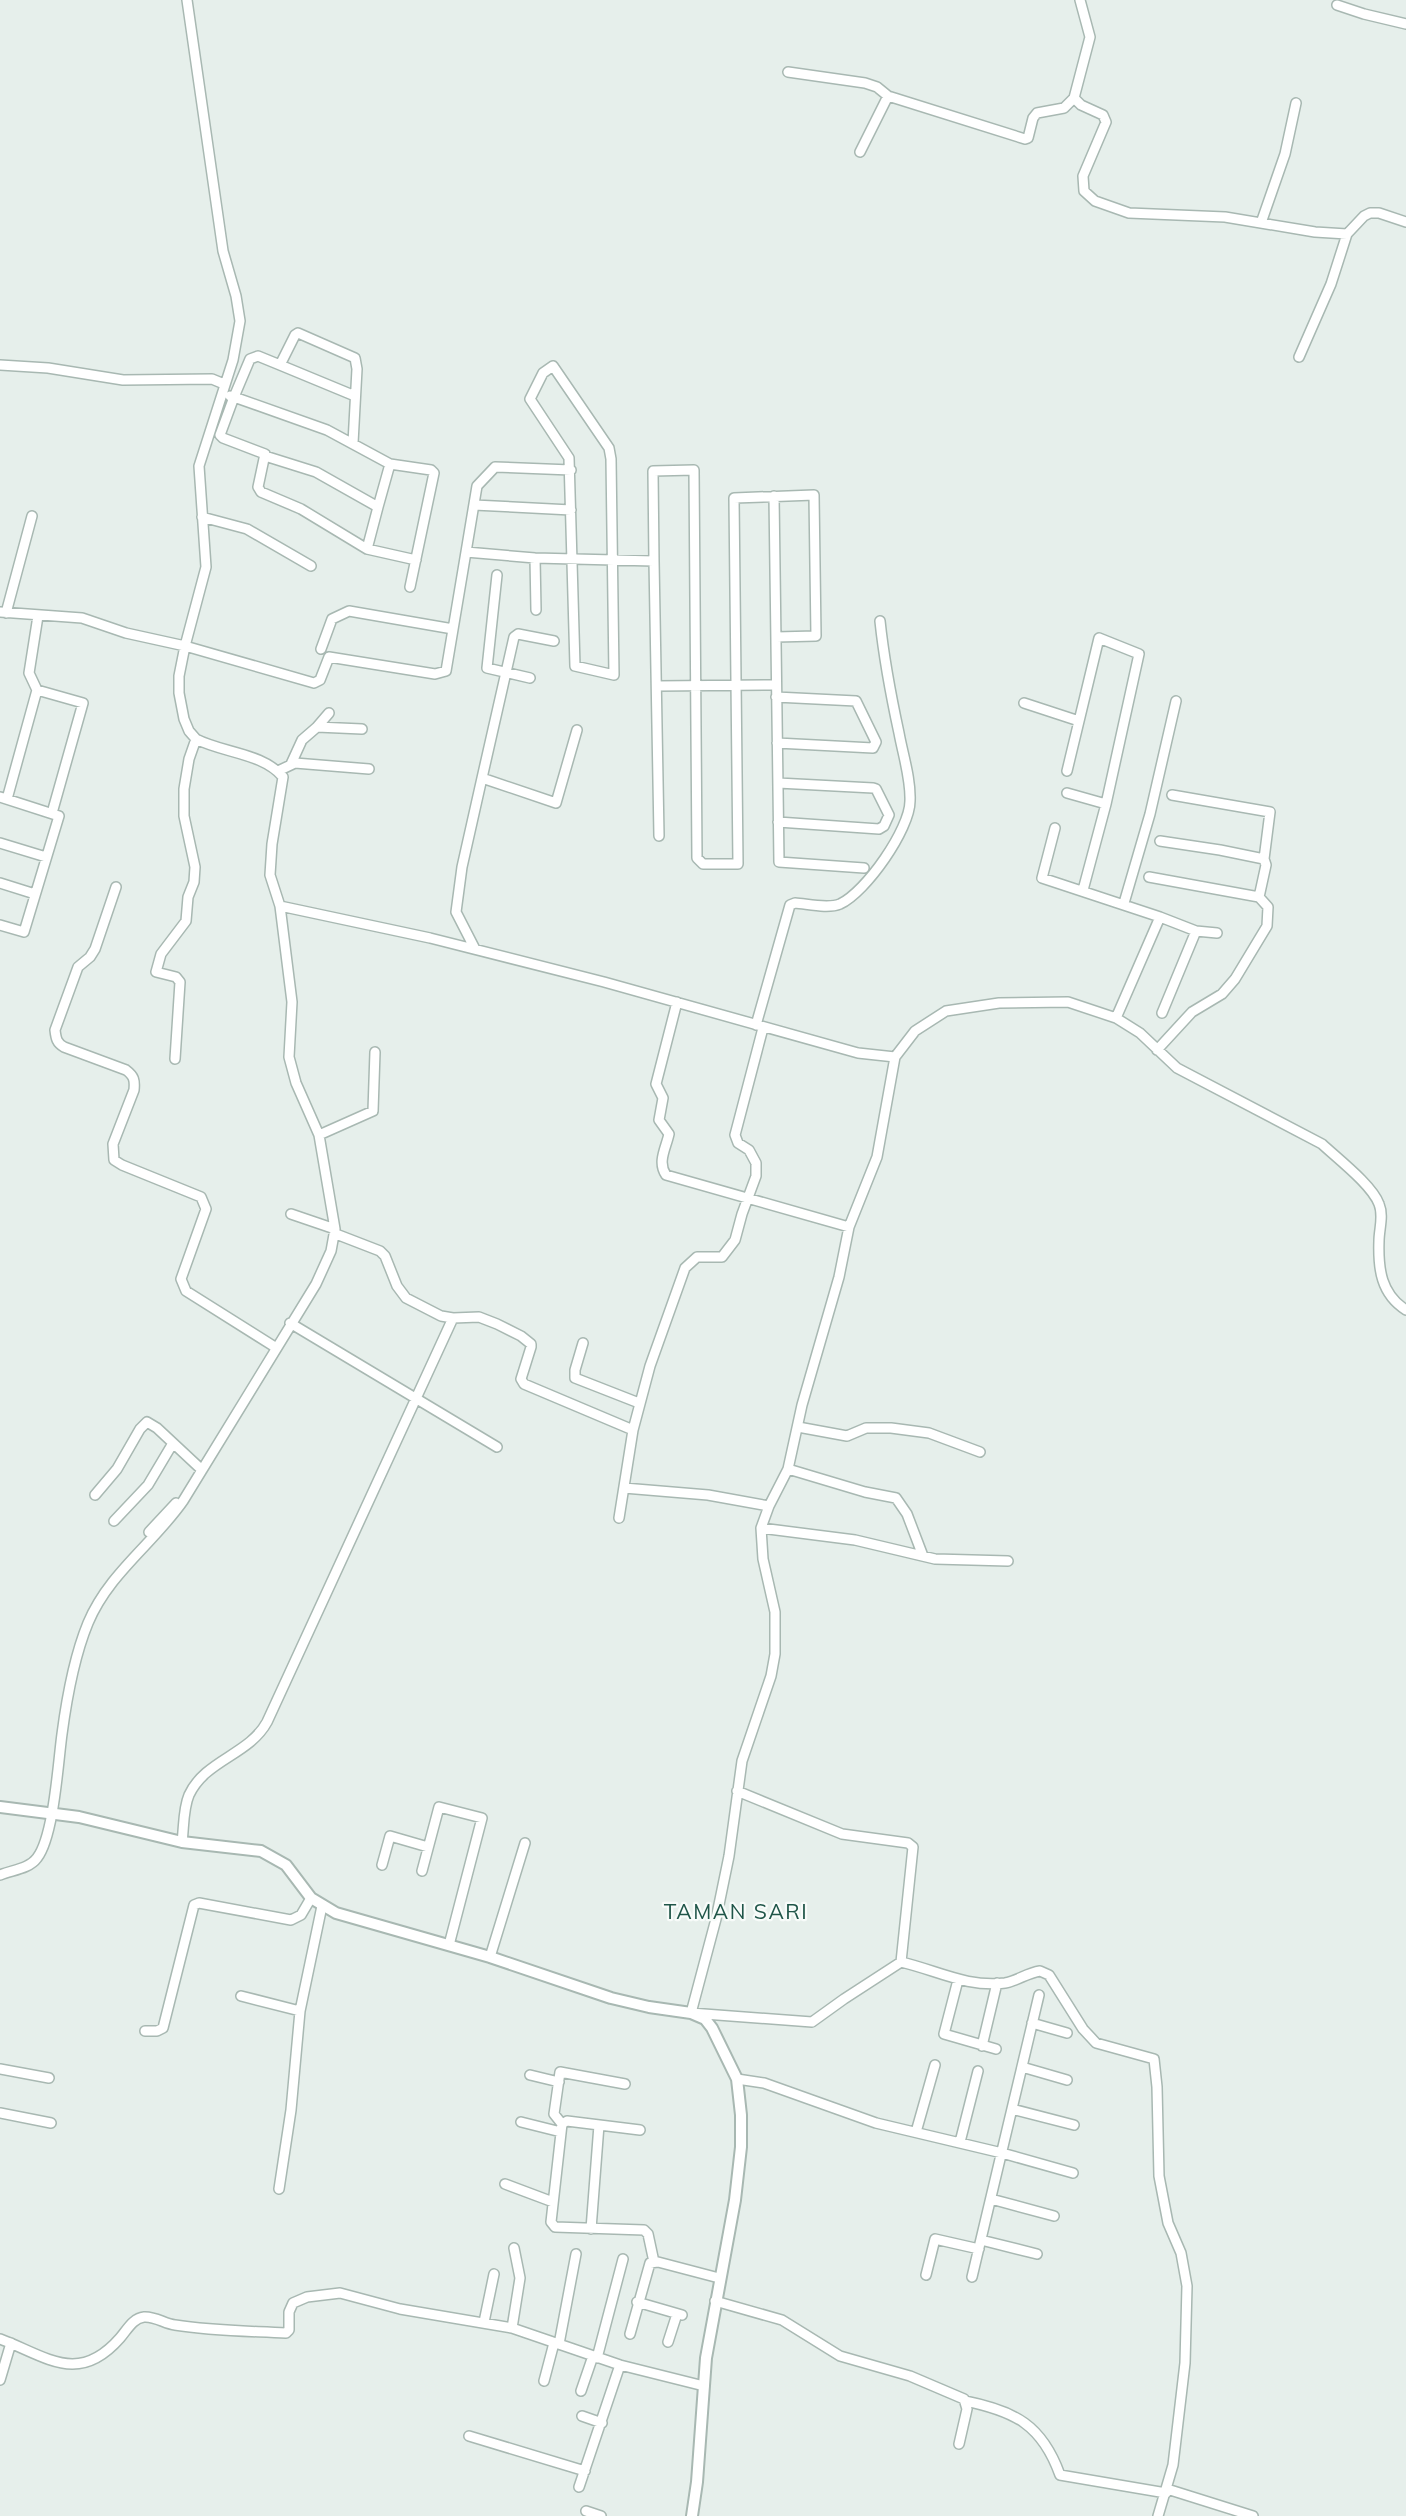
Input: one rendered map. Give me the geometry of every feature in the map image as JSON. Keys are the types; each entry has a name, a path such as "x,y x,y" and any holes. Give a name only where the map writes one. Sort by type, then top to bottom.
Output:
{"street":[{"path":"0,1875 25,1867 36,1860 43,1848 52,1813 62,1731 77,1653 88,1622 104,1592 117,1574 172,1517 316,1284 331,1251 335,1232 319,1135 296,1083 289,1058 292,1002 280,906 270,875 272,844 283,777 278,771 261,761 196,740 189,731 181,707 179,676 206,567 199,466 233,360 239,315 224,251 187,0"},
{"path":"788,72 865,83 877,87 888,96 1025,139 1028,138 1033,118 1037,113 1064,108 1074,98 1090,37 1080,0"},
{"path":"1337,5 1406,24"},
{"path":"860,152 888,96"},
{"path":"1074,98 1081,105 1103,116 1106,120 1083,176 1084,191 1095,201 1129,213 1197,214 1315,232 1347,234"},
{"path":"1261,223 1286,154 1296,103"},
{"path":"1299,357 1331,284 1347,234 1365,214 1379,213 1406,222"},
{"path":"280,365 295,335 302,334 355,358 357,369 353,443"},
{"path":"355,396 254,356 250,359 220,433 221,436 262,452 266,456 316,472 378,507"},
{"path":"0,364 48,368 123,380 212,379 234,397 327,430 390,464 430,470 434,473 410,587"},
{"path":"554,366 609,448 614,675 575,666 571,470 569,458 530,399 543,373 554,366"},
{"path":"266,456 258,487 261,492 301,509 367,549 416,560"},
{"path":"367,549 390,464"},
{"path":"32,516 3,612 82,618 126,633 185,646 314,683 320,680 329,657 435,674 446,671 477,486 495,467 571,470"},
{"path":"659,836 653,471 694,470 697,858 703,864 738,864 734,498 814,495 816,636 776,637"},
{"path":"774,496 778,862 864,868"},
{"path":"474,504 571,510"},
{"path":"202,517 247,529 311,566"},
{"path":"466,552 535,558 654,561"},
{"path":"535,558 536,610"},
{"path":"497,575 487,666 489,670 530,678"},
{"path":"321,649 332,619 349,611 453,629"},
{"path":"0,925 24,932 59,816 3,798 38,690 29,673 38,616"},
{"path":"619,1518 639,1402 685,1268 697,1257 722,1257 735,1240 756,1176 756,1163 749,1150 738,1143 735,1135 790,905 795,903 832,906 848,899 862,887 878,866 906,819 910,808 909,782 888,680 880,621"},
{"path":"475,949 456,912 462,867 515,635 554,641"},
{"path":"1067,771 1099,638 1139,654 1106,804 1083,890"},
{"path":"657,686 776,685"},
{"path":"38,690 83,703 52,813"},
{"path":"776,698 856,701 876,742 873,748 777,743"},
{"path":"1125,903 1150,814 1176,700"},
{"path":"1024,703 1079,721"},
{"path":"291,764 302,740 329,713"},
{"path":"317,727 362,729"},
{"path":"482,778 553,803 557,802 577,730"},
{"path":"175,1059 180,982 176,977 156,972 161,954 186,921 188,897 194,882 195,867 184,816 184,789 189,759 196,740"},
{"path":"278,771 291,764 369,769"},
{"path":"777,783 873,788 876,789 889,815 884,826 879,828 778,822"},
{"path":"1067,793 1106,804"},
{"path":"1172,795 1270,812 1264,859 1266,866 1259,897"},
{"path":"1055,828 1042,878 1125,903 1196,931 1217,933"},
{"path":"1160,841 1264,859"},
{"path":"0,843 46,858"},
{"path":"1149,877 1259,897 1268,907 1267,926 1235,979 1222,994 1192,1012 1157,1050"},
{"path":"0,884 35,894"},
{"path":"116,887 95,949 78,968 55,1030 56,1038 64,1047 126,1070 133,1075 134,1090 113,1144 114,1160 122,1166 201,1197 207,1209 181,1279 182,1286 186,1291 275,1347"},
{"path":"280,906 475,949 858,1053 895,1057"},
{"path":"1116,1018 1160,917"},
{"path":"1162,1013 1196,931"},
{"path":"676,1002 656,1084 663,1098 659,1120 669,1134 662,1159 663,1171 666,1175 849,1227"},
{"path":"691,2013 716,1919 729,1856 742,1761 771,1676 776,1654 775,1612 763,1559 761,1528 769,1506 788,1469 839,1276 849,1227 877,1157 895,1057 915,1032 946,1011 999,1003 1068,1002 1116,1018 1140,1033 1177,1068 1322,1144 1367,1188 1377,1200 1380,1209 1378,1242 1384,1289 1406,1310"},
{"path":"319,1135 372,1111 375,1052"},
{"path":"291,1214 380,1251 385,1256 397,1287 406,1298 441,1316 479,1317 521,1336 531,1344 521,1379 524,1384 633,1430"},
{"path":"182,1842 186,1806 193,1788 214,1766 254,1740 267,1722 453,1318"},
{"path":"290,1323 497,1447"},
{"path":"583,1343 575,1378 639,1402"},
{"path":"94,1495 117,1468 146,1423 149,1422 201,1469"},
{"path":"798,1427 847,1436 866,1428 891,1428 929,1433 980,1452"},
{"path":"114,1521 148,1485 173,1443"},
{"path":"149,1532 175,1504 201,1469"},
{"path":"788,1469 896,1498 907,1514 923,1556"},
{"path":"624,1488 708,1495 769,1506"},
{"path":"761,1528 855,1540 951,1560 1008,1561"},
{"path":"737,1791 842,1834 911,1844 914,1852 901,1962"},
{"path":"0,1807 80,1817 182,1842 254,1850 269,1854 294,1874 311,1898 342,1916 490,1957 611,1998 649,2007 691,2013 812,2022 901,1962 972,1983 1011,1982 1037,1971 1045,1972 1091,2039 1105,2046 1151,2056 1155,2061 1159,2176 1168,2223 1181,2253 1187,2286 1185,2363 1173,2465 1158,2516"},
{"path":"422,1871 439,1807 482,1818 449,1945"},
{"path":"382,1865 390,1836 428,1847"},
{"path":"490,1957 525,1843"},
{"path":"145,2031 159,2031 163,2028 192,1907 196,1904 291,1920 302,1915 311,1898"},
{"path":"279,2189 290,2120 300,2012 322,1906"},
{"path":"958,1980 944,2034 996,2049"},
{"path":"982,2046 997,1983"},
{"path":"972,2277 1039,1995"},
{"path":"241,1996 300,2012"},
{"path":"691,2013 708,2022 737,2079 741,2115 741,2147 735,2200 715,2301 704,2386 697,2482 692,2516"},
{"path":"1032,2023 1067,2033"},
{"path":"916,2132 935,2065"},
{"path":"1022,2067 1067,2080"},
{"path":"0,2069 49,2078"},
{"path":"960,2142 978,2071"},
{"path":"562,2128 554,2114 560,2072 625,2084"},
{"path":"530,2075 559,2082"},
{"path":"737,2079 764,2083 876,2123 960,2142 1073,2173"},
{"path":"1012,2109 1074,2125"},
{"path":"0,2113 51,2123"},
{"path":"639,2130 567,2121 562,2128 551,2222 555,2227 644,2230 648,2234 654,2262"},
{"path":"521,2122 562,2128"},
{"path":"591,2229 599,2125"},
{"path":"505,2184 553,2202"},
{"path":"991,2199 1054,2216"},
{"path":"926,2276 935,2239 1037,2254"},
{"path":"512,2328 520,2278 514,2248"},
{"path":"544,2381 556,2344 576,2254"},
{"path":"581,2391 595,2357 623,2259"},
{"path":"630,2334 647,2267 654,2262 719,2278"},
{"path":"484,2322 494,2274"},
{"path":"0,2339 43,2359 72,2364 98,2356 118,2340 137,2319 144,2317 174,2325 286,2333 289,2330 289,2312 292,2303 307,2297 340,2293 400,2309 512,2328 620,2365 704,2386"},
{"path":"715,2301 782,2320 840,2356 910,2376 966,2401 992,2407 1021,2419 1053,2455 1060,2475 1166,2491 1253,2516"},
{"path":"637,2302 679,2314 668,2342"},
{"path":"0,2380 11,2343"},
{"path":"579,2487 620,2365"},
{"path":"959,2444 967,2409 966,2401"},
{"path":"582,2416 602,2423"},
{"path":"469,2436 585,2471"},
{"path":"586,2511 601,2516"}],"district":[{"name":"TAMAN SARI","path":"736,1912"}]}
